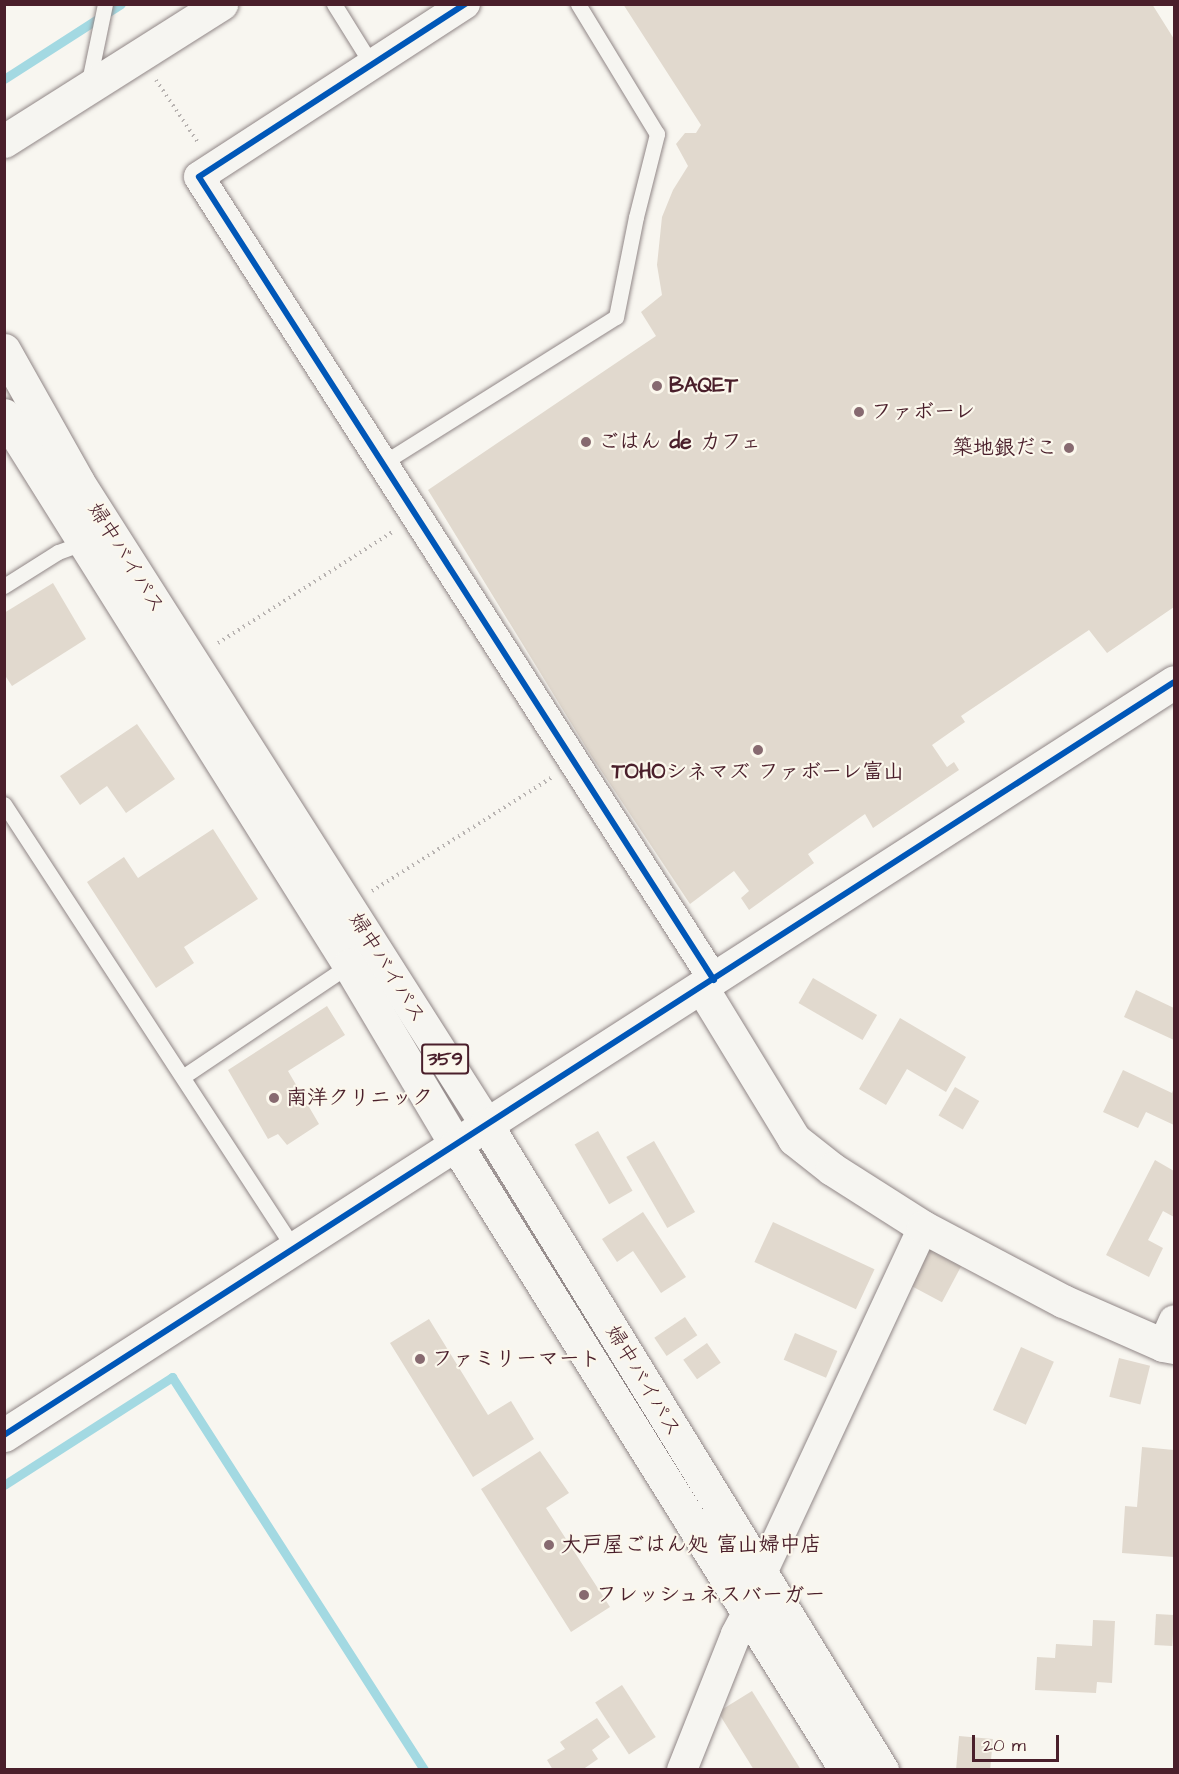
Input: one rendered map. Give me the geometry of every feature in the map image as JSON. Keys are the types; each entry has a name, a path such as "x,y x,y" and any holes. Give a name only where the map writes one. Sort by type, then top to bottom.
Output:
{"main road":[{"path":"4,141 221,4"},
{"name":"婦中バイパス","path":"4,350 78,482 486,1124 882,1770"},
{"name":"婦中バイパス","path":"4,415 349,965 456,1145 846,1770"},
{"path":"4,1435 295,1250 486,1124 708,984 1174,682"},
{"path":"708,984 794,1139 832,1169 922,1227 1063,1301 1171,1338"}],"street":[{"path":"465,4 199,177 575,763 708,984"},
{"path":"761,1575 922,1227"},
{"path":"682,1770 736,1634 747,1613"}],"lane":[{"path":"87,89 105,4"},
{"path":"334,4 372,65"},
{"path":"383,463 616,317 636,217 657,134 578,4"},
{"path":"4,586 58,552 83,543"},
{"path":"4,804 184,1076 295,1250"},
{"path":"184,1076 349,965"}],"path":[{"path":"211,648 417,516"},
{"path":"368,894 575,763"}],"building":[{"name":"ファボーレ","path":"623,4 1152,4 1174,39 1174,607 1107,653 1089,630 961,716 965,722 932,745 947,767 954,762 959,770 873,828 865,814 808,854 814,863 749,910 741,898 749,891 734,871 690,904 590,754 428,490 656,336 641,312 662,295 657,265 662,217 673,190 688,166 676,144 685,133 696,133 701,125"},
{"path":"53,583 86,639 12,686 4,674 4,613"},
{"path":"137,724 175,779 126,813 107,786 80,805 60,776"},
{"path":"213,829 258,899 184,947 194,963 156,988 87,882 124,857 138,878"},
{"path":"813,978 877,1015 863,1040 798,1003"},
{"path":"1136,990 1174,1008 1174,1040 1124,1017"},
{"name":"南洋クリニック","path":"327,1006 345,1035 288,1071 319,1124 287,1145 278,1134 268,1139 228,1070"},
{"path":"900,1018 966,1057 946,1092 907,1069 886,1105 859,1089"},
{"path":"1123,1070 1172,1093 1174,1087 1174,1125 1146,1112 1138,1128 1103,1112"},
{"path":"955,1087 979,1101 963,1130 938,1116"},
{"path":"598,1131 632,1191 609,1204 575,1144"},
{"path":"654,1141 695,1212 667,1228 626,1157"},
{"path":"1155,1160 1174,1171 1174,1217 1163,1211 1148,1240 1163,1248 1149,1277 1106,1255"},
{"path":"643,1212 686,1277 661,1293 633,1251 617,1262 602,1239"},
{"path":"773,1222 875,1269 856,1309 754,1262"},
{"path":"926,1245 962,1264 942,1302 906,1283"},
{"path":"685,1317 697,1335 667,1356 654,1338"},
{"path":"429,1319 488,1415 511,1401 534,1439 473,1477 390,1343"},
{"path":"795,1333 837,1351 826,1378 784,1360"},
{"path":"707,1343 721,1363 697,1379 683,1360"},
{"path":"1021,1347 1054,1362 1026,1425 993,1410"},
{"path":"1119,1358 1150,1366 1140,1405 1109,1397"},
{"path":"1142,1447 1174,1450 1174,1557 1122,1553 1125,1506 1137,1507"},
{"path":"540,1451 569,1493 546,1508 610,1607 571,1632 481,1489"},
{"path":"1156,1614 1174,1615 1172,1646 1154,1645"},
{"path":"1093,1620 1115,1621 1112,1683 1097,1682 1096,1693 1035,1690 1037,1657 1055,1658 1056,1644 1092,1646"},
{"path":"622,1685 656,1737 629,1754 595,1702"},
{"path":"752,1691 801,1770 754,1770 718,1712"},
{"path":"597,1718 610,1737 592,1750 598,1759 582,1770 553,1770 547,1760 565,1749 560,1742"},
{"path":"959,1736 993,1739 990,1770 956,1770"}],"waterway":[{"path":"4,79 121,4"},
{"path":"4,1485 172,1377 424,1770"}],"cycle path":[{"path":"465,4 199,177 714,980"},
{"path":"4,1435 1174,682"}],"place":[{"name":"BAQET","path":"657,386"},
{"name":"ファボーレ","path":"859,412"},
{"name":"ごはん de カフェ","path":"586,442"},
{"name":"築地銀だこ","path":"1069,448"},
{"name":"TOHOシネマズ ファボーレ富山","path":"758,750"},
{"name":"南洋クリニック","path":"274,1098"},
{"name":"ファミリーマート","path":"420,1359"},
{"name":"大戸屋ごはん処 富山婦中店","path":"549,1545"},
{"name":"フレッシュネスバーガー","path":"584,1595"}]}
